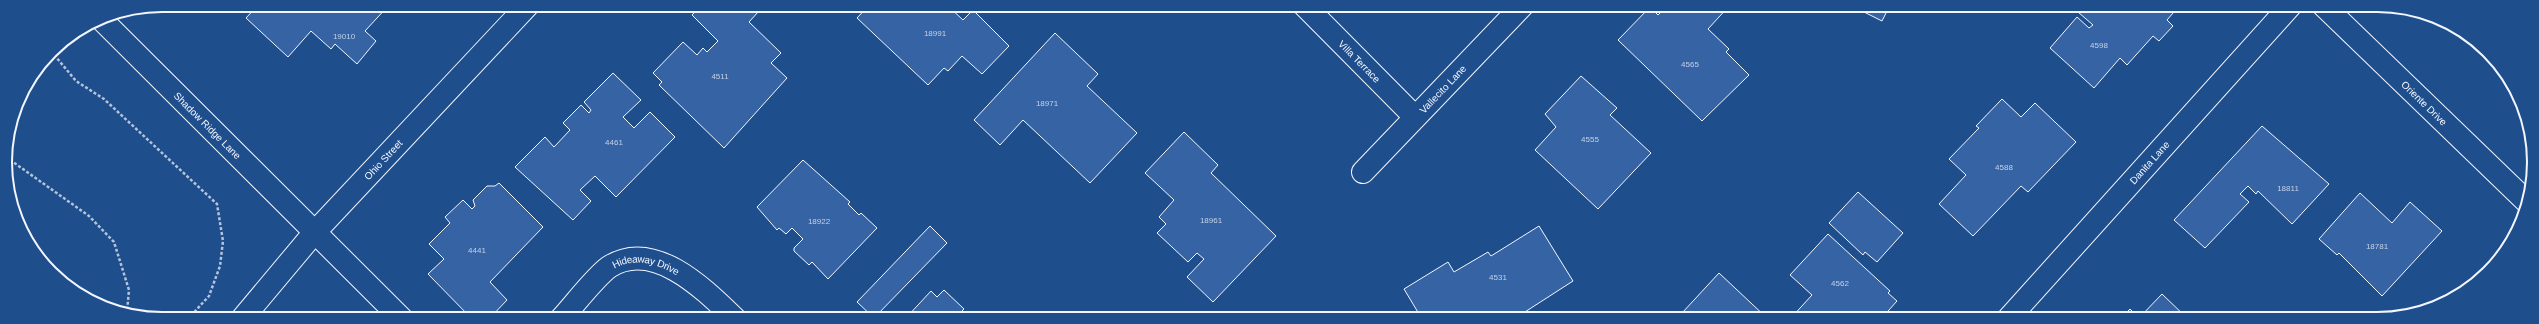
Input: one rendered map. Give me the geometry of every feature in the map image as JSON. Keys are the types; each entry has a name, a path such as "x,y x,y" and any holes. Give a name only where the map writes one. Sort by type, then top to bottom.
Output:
{"street":[{"name":"Ohio Street","path":"248,312 314,233 521,12"},
{"name":"Villa Terrace","path":"1311,12 1415,116"},
{"name":"Vallecito Lane","path":"1363,172 1515,12"},
{"name":"Danita Lane","path":"2014,312 2285,12"},
{"name":"Oriente Drive","path":"2330,12 2523,198"},
{"name":"Shadow Ridge Lane","path":"105,23 314,233"},
{"path":"314,233 395,312"},
{"name":"Hideaway Drive","path":"568,312 609,268 624,261 639,259 658,262 679,272 712,297 728,312"}],"path":[{"path":"56,56 76,81 104,99 217,204 223,241 220,266 209,296 194,312"},
{"path":"12,161 89,216 114,242 129,290 127,308"}],"building":[{"path":"252,12 383,12 365,31 376,41 357,64 335,44 331,49 311,31 288,57 246,18"},
{"path":"695,12 758,12 749,22 781,53 771,63 787,78 724,148 659,85 662,82 653,73 683,42 697,55 703,48 707,52 718,41 692,15"},
{"path":"863,12 954,12 963,20 971,12 975,12 1009,46 982,74 962,56 948,71 944,68 928,85 857,18"},
{"path":"1645,12 1655,12 1658,15 1661,12 1724,12 1708,29 1729,49 1726,52 1749,75 1702,121 1618,40"},
{"path":"1864,12 1886,12 1882,21"},
{"path":"2078,12 2174,12 2167,20 2173,26 2159,41 2153,36 2127,65 2120,58 2094,88 2050,48 2077,17 2089,28 2093,25"},
{"path":"1055,33 1098,74 1087,86 1137,133 1090,183 1023,120 1000,145 974,120"},
{"path":"613,73 641,100 623,117 634,128 650,112 675,137 616,197 595,176 580,190 591,201 573,220 515,167 545,137 554,147 570,130 563,123 581,105 589,113 591,110 584,102"},
{"path":"1581,76 1617,108 1610,115 1651,153 1598,209 1535,150 1556,127 1545,114"},
{"path":"2002,99 2021,117 2035,103 2076,142 2028,192 2021,186 1973,236 1939,204 1966,175 1949,159 1979,128 1976,126"},
{"path":"2262,126 2329,184 2292,224 2258,191 2256,194 2248,186 2240,194 2249,202 2205,248 2174,220"},
{"path":"1184,132 1218,165 1211,173 1276,236 1213,302 1187,277 1204,259 1197,253 1188,262 1157,233 1166,224 1159,217 1174,200 1145,173"},
{"path":"803,160 850,202 848,204 859,215 861,213 877,228 828,279 812,262 809,265 794,251 794,248 803,239 792,228 786,234 779,228 777,230 757,207"},
{"path":"499,183 543,227 490,282 507,300 496,312 465,312 428,274 444,259 429,244 450,223 445,217 463,200 472,209 475,206 473,200 487,186 495,186"},
{"path":"1858,192 1903,233 1877,262 1865,252 1863,255 1829,223"},
{"path":"2360,193 2392,223 2410,202 2442,231 2382,296 2339,253 2337,255 2319,239"},
{"path":"930,226 947,243 880,312 868,312 857,302"},
{"path":"1539,226 1573,281 1525,312 1418,312 1404,289 1448,262 1454,272 1488,252 1491,256"},
{"path":"1828,234 1890,291 1888,293 1897,301 1887,312 1796,312 1812,295 1790,275"},
{"path":"1719,273 1761,312 1683,312"},
{"path":"944,290 964,309 961,312 912,312 931,291 937,297"},
{"path":"2162,294 2181,312 2145,312"}]}
